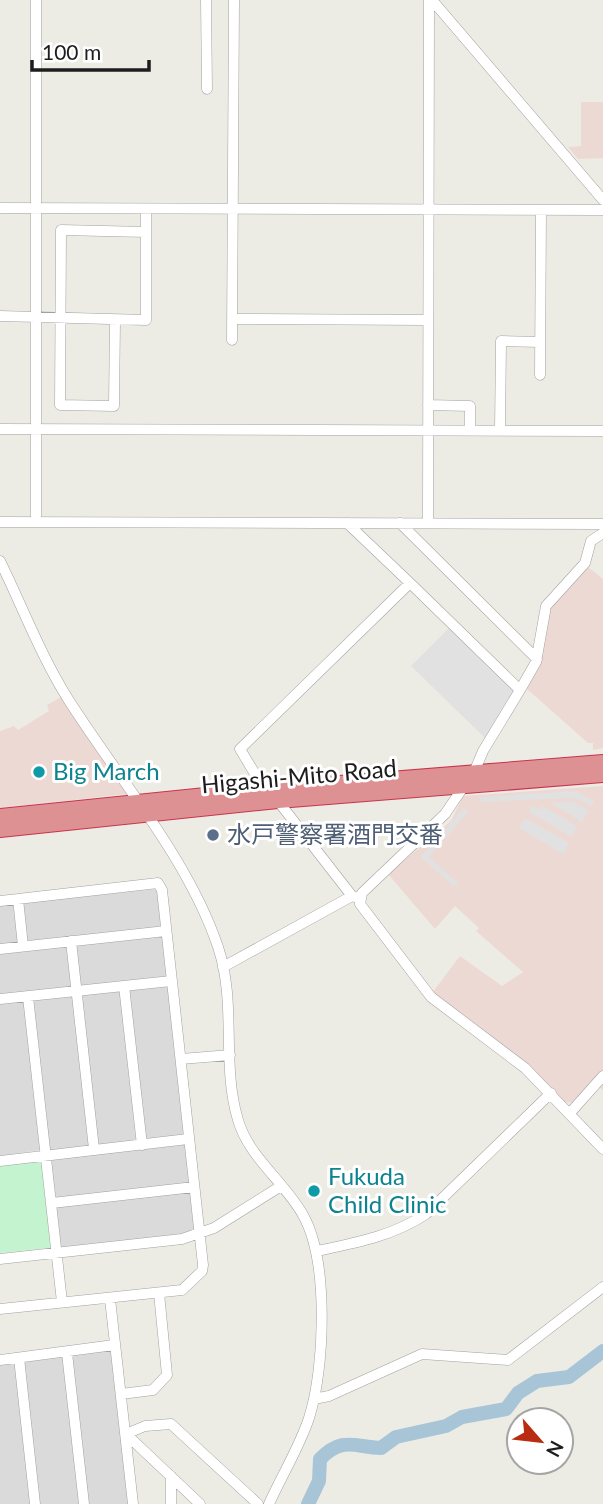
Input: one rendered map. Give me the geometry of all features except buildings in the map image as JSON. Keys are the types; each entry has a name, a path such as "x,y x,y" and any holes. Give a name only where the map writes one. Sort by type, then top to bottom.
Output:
{"highway":[{"name":"Higashi-Mito Road","path":"0,830 264,789 475,770 603,762"},
{"name":"Higashi-Mito Road","path":"0,816 278,801 603,775"}],"street":[{"path":"36,0 36,522"},
{"path":"206,0 207,89"},
{"path":"232,340 234,0"},
{"path":"431,0 603,200"},
{"path":"428,523 427,320 431,0"},
{"path":"0,208 603,210"},
{"path":"0,316 146,320 146,210"},
{"path":"540,375 541,210"},
{"path":"115,321 114,406 60,405 61,230 146,232"},
{"path":"233,319 427,320"},
{"path":"500,430 501,341 540,342"},
{"path":"428,405 470,406 470,430"},
{"path":"0,429 603,430"},
{"path":"0,522 603,524"},
{"path":"347,523 520,690"},
{"path":"400,523 537,659"},
{"path":"223,967 358,895 446,814 475,770 483,751 537,659 546,606 585,564 591,541 603,533"},
{"path":"0,561 67,697 143,808 210,926 223,967 234,1104 242,1133 303,1215 317,1251 320,1355 314,1399 304,1431 269,1504"},
{"path":"264,789 240,749 410,583"},
{"path":"278,801 358,895 431,997 524,1068 603,1149"},
{"path":"0,901 158,883 162,890 202,1271 182,1290 0,1309"},
{"path":"18,899 23,946"},
{"path":"0,948 166,931"},
{"path":"71,941 94,1149"},
{"path":"0,999 171,981"},
{"path":"124,986 142,1145"},
{"path":"28,997 62,1302"},
{"path":"181,1059 230,1055"},
{"path":"570,1113 603,1076"},
{"path":"317,1251 363,1241 417,1220 446,1198 551,1093"},
{"path":"0,1161 188,1139"},
{"path":"0,1259 174,1240 199,1234 281,1186"},
{"path":"52,1203 194,1187"},
{"path":"314,1399 329,1396 405,1359 422,1354 508,1360 603,1287"},
{"path":"121,1394 153,1390 167,1375 159,1293"},
{"path":"110,1299 133,1504"},
{"path":"0,1360 114,1345"},
{"path":"67,1353 84,1504"},
{"path":"19,1358 35,1504"},
{"path":"126,1434 145,1426 171,1424 258,1504"},
{"path":"126,1434 200,1504"},
{"path":"171,1476 171,1504"}],"shaded area":[{"path":"581,102 603,102 603,158 578,159 568,147 581,146"},
{"path":"587,566 603,579 603,748 593,750 593,743 588,743 527,689 542,656 547,612"},
{"path":"449,628 515,692 486,739 411,666"},
{"path":"63,696 128,794 0,808 0,731 14,726 18,730 49,711 47,705"},
{"path":"603,786 603,1090 594,1082 576,1103 564,1102 525,1063 432,993 460,956 502,986 523,972 476,931 479,928 455,906 435,929 388,874 451,821 463,796"},
{"path":"576,791 594,801 592,805 573,798 481,802 479,797"},
{"path":"572,801 589,810 582,822 551,803"},
{"path":"532,806 540,810 542,806 577,826 571,837 529,812"},
{"path":"464,808 468,812 429,857 458,883 454,887 421,857"},
{"path":"525,818 569,843 563,854 519,828"},
{"path":"157,889 168,975 0,995 0,905"},
{"path":"163,984 169,987 185,1132 181,1137 52,1150 48,1146 33,1003 36,999"},
{"path":"22,999 26,1004 42,1147 40,1150 0,1156 0,1002"},
{"path":"183,1144 186,1146 194,1231 179,1235 63,1247 59,1244 50,1164 54,1157"},
{"path":"108,1350 113,1354 129,1504 0,1504 0,1361"}],"green space":[{"path":"38,1159 44,1163 53,1244 49,1248 0,1253 0,1163"}],"waterway":[{"path":"308,1504 319,1481 320,1459 335,1447 349,1444 381,1448 396,1437 446,1426 462,1417 506,1409 518,1393 537,1381 569,1377 603,1351"}],"place":[{"name":"Big March","path":"39,772"},
{"name":"水戸警察署酒門交番","path":"213,835"},
{"name":"Fukuda Child Clinic","path":"314,1191"}]}
